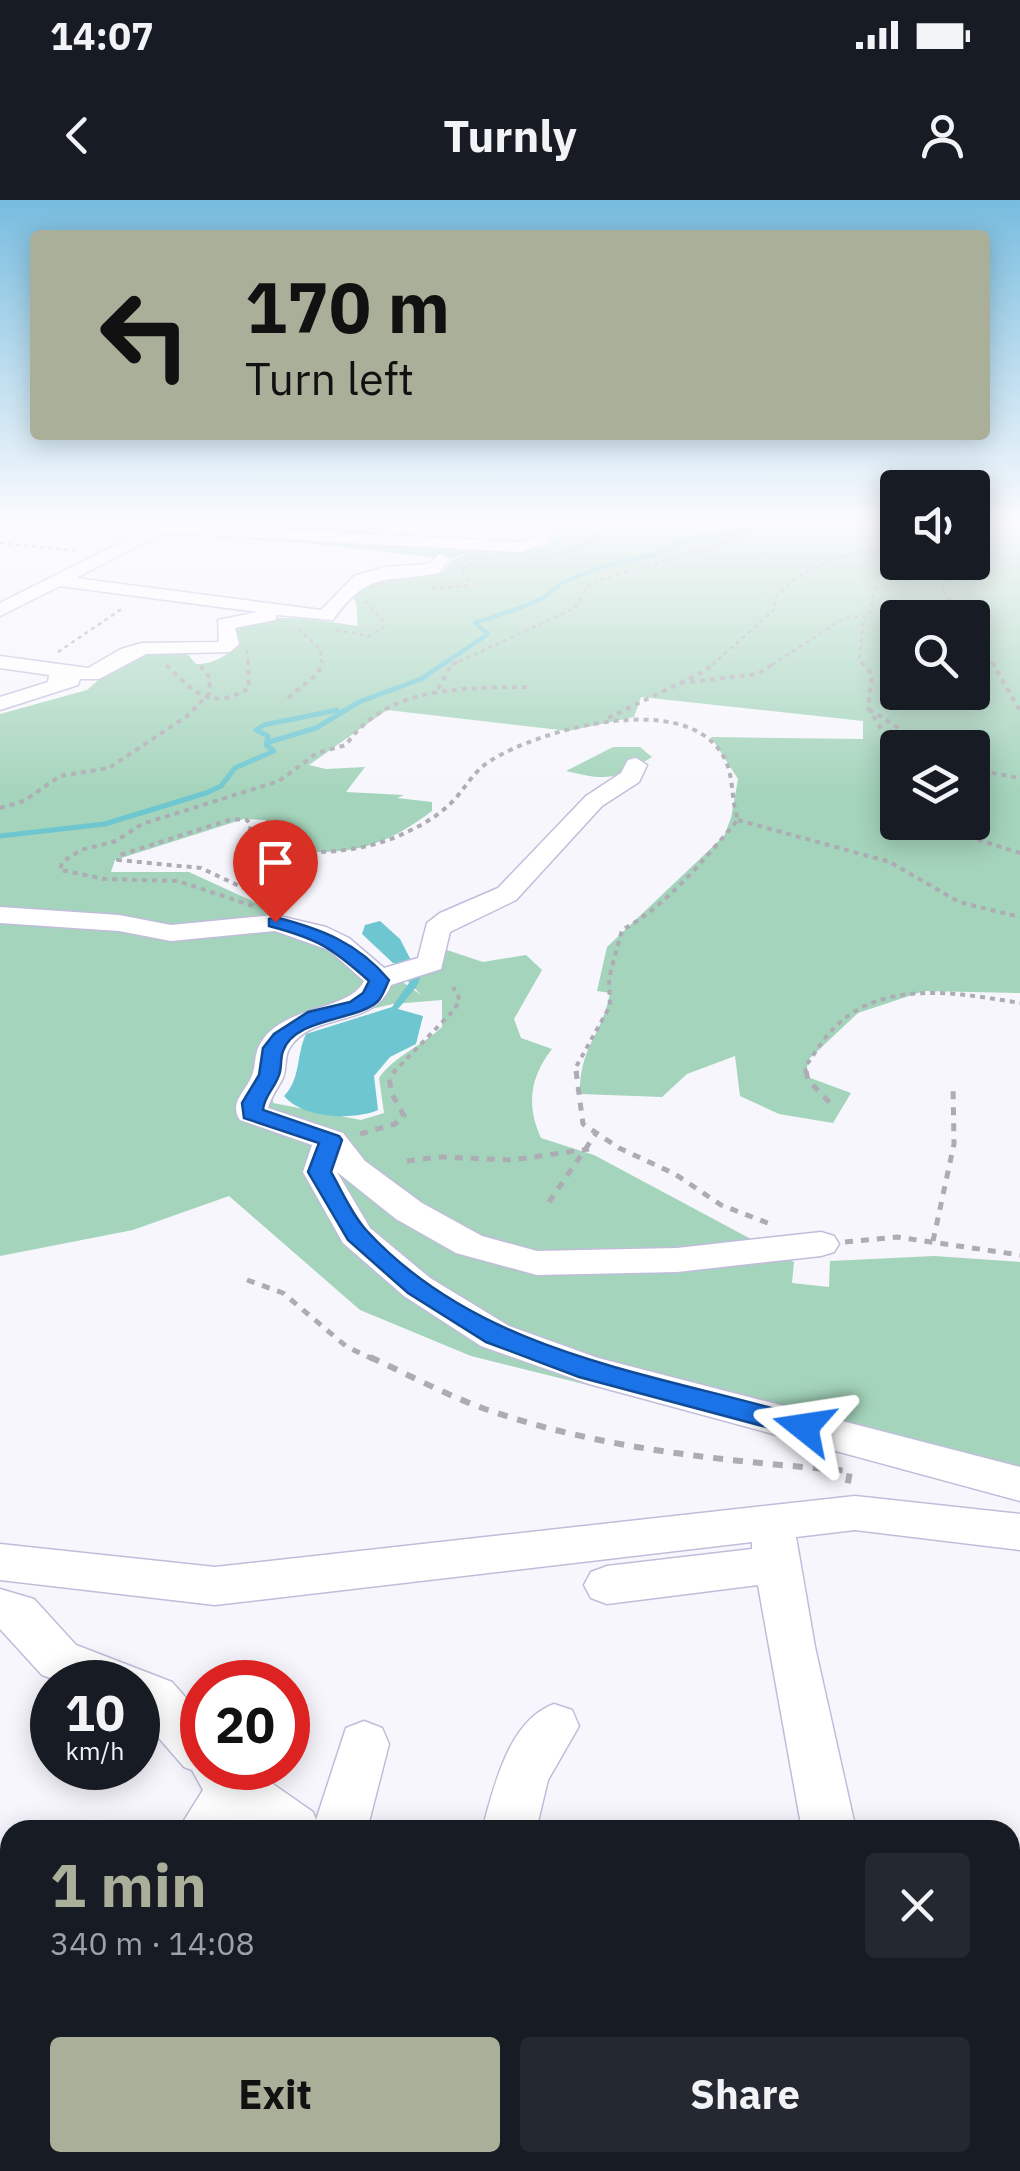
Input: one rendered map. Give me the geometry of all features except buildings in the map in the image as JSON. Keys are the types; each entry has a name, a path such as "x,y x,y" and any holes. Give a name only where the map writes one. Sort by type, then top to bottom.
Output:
{"street":[{"path":"297,611 326,616 329,611"},
{"path":"0,665 92,675 127,653 161,644 223,648 229,644 226,624 232,620 304,612"},
{"path":"0,665 71,681 0,704"},
{"path":"636,765 631,777 594,801 507,894 450,919 437,930 431,963 379,980 372,996 356,1006 314,1016 282,1038 273,1048 269,1075 252,1103 252,1114 331,1140 354,1168 409,1211 469,1245 536,1263 677,1260 821,1244"},
{"path":"0,915 119,923 171,933 275,922 339,944 379,980"},
{"path":"331,1140 320,1172 356,1234 416,1287 495,1336 589,1370 1020,1484"},
{"path":"608,1585 774,1544 841,1514 1020,1532"},
{"path":"0,1562 215,1586 774,1544"},
{"path":"774,1544 790,1646 827,1820"},
{"path":"0,1610 18,1613 60,1660"},
{"path":"160,1704 180,1726"},
{"path":"512,1820 524,1773 554,1726"},
{"path":"343,1820 364,1744"},
{"path":"207,1820 214,1790"},
{"path":"244,1790 282,1820"}],"path":[{"path":"34,667 120,611"},
{"path":"438,689 450,665 570,611"},
{"path":"275,922 269,900 200,868 139,866 118,860 120,855 232,819 247,820 251,825 248,838 254,847 270,851 343,850 383,841 448,807 483,766 509,749 606,720 705,671 773,611"},
{"path":"678,683 758,674 844,618 864,616 870,611"},
{"path":"864,616 859,660 872,674 868,708 882,730"},
{"path":"285,623 318,644 324,654 324,666 313,680 288,698"},
{"path":"990,658 1020,710"},
{"path":"0,808 24,800 60,776 108,768 186,716 209,694 210,678 198,659"},
{"path":"275,922 234,896 179,882 120,883 74,876 60,870 62,862 81,850 116,841 142,824 280,780 316,753 346,745 354,730 368,720 438,689 529,686"},
{"path":"868,708 902,730"},
{"path":"606,720 680,722 712,740 734,780 738,820 710,854 637,922 622,930 609,978 610,1006 576,1067 583,1124 595,1135 675,1174 721,1205 821,1244 897,1237 1020,1255"},
{"path":"990,772 1020,778"},
{"path":"738,820 890,862 959,902 1020,917"},
{"path":"979,840 1020,853"},
{"path":"331,1140 395,1124 404,1116 392,1094 389,1078 400,1062 428,1042 441,1021 457,1007 460,1000 453,987"},
{"path":"831,1104 808,1080 805,1067 835,1027 866,1005 900,994 951,992 1020,1003"},
{"path":"933,1241 951,1174 958,1120 954,1084"},
{"path":"549,1202 595,1135"},
{"path":"407,1162 438,1156 512,1160 589,1148"},
{"path":"247,1280 282,1293 347,1347 487,1410 562,1431 716,1460 850,1471 841,1514"}],"green space":[{"path":"357,611 880,611 880,710 990,710 990,611 1020,611 1020,993 924,991 858,1013 809,1059 805,1076 851,1093 833,1123 779,1114 740,1096 735,1056 687,1074 662,1097 580,1094 581,1078 610,993 597,991 607,947 724,836 731,818 738,779 711,737 863,739 863,721 641,697 634,717 568,731 387,710 309,765 326,769 365,767 346,792 404,795 397,798 432,802 432,811 410,826 370,845 309,852 259,848 266,820 244,819 115,860 111,872 189,872 263,906 275,922 366,956 421,995 398,971 444,949 483,962 526,955 542,970 514,1019 521,1038 552,1049 539,1070 533,1092 533,1114 541,1138 594,1155 794,1262 792,1283 829,1287 830,1261 934,1256 1020,1262 1020,1472 765,1429 471,1356 360,1310 229,1196 133,1230 0,1256 0,714 87,690 122,660 138,652 183,649 196,664 202,664 232,650 239,641 231,627 262,619 358,626","holes":["442,1000 442,1027 379,1078 384,1113 361,1120 273,1103 271,1060 306,1024 393,1004"]},
{"path":"613,747 640,747 652,757 611,776 566,771"}],"water":[{"path":"380,921 400,939 414,966 393,963 362,934 365,925"},
{"path":"416,973 422,973 417,986 398,1009 423,1016 416,1044 390,1057 374,1076 378,1110 355,1116 328,1115 303,1109 284,1096 293,1082 306,1034 392,1007"}],"waterway":[{"path":"442,665 488,634 475,623 510,611"},
{"path":"269,742 316,728 359,702 421,679 446,662"},
{"path":"0,836 105,824 206,793 221,786 235,768 274,751 266,745 268,736 256,730 337,710"}],"route":[{"path":"275,922 339,944 379,980 372,996 356,1006 314,1016 282,1038 273,1048 269,1075 252,1103 252,1114 331,1140 320,1172 356,1234 416,1287 495,1336 589,1370 804,1427"}]}
